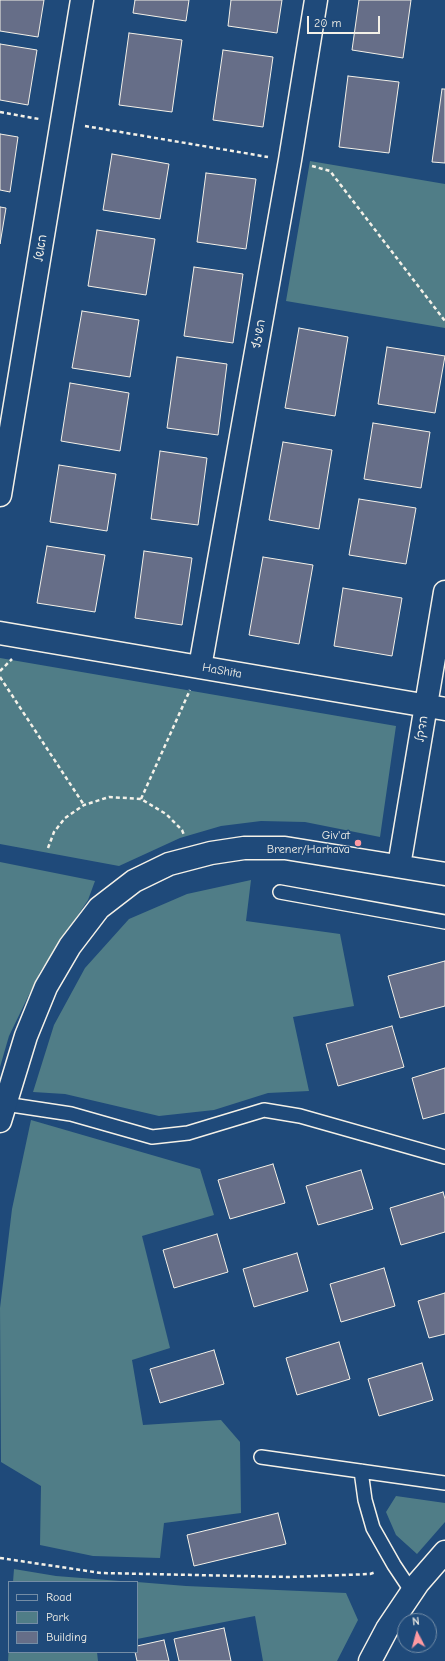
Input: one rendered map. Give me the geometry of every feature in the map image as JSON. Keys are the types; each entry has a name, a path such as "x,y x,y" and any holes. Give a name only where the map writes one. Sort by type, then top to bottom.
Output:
{"street":[{"name":"האשל","path":"0,495 82,0"},
{"name":"השיזף","path":"200,667 290,160 316,0"},
{"name":"הדקל","path":"399,866 435,707 445,592"},
{"name":"HaShita","path":"0,633 435,707"},
{"path":"3,1113 26,1036 46,987 70,946 99,908 134,881 169,864 210,853 244,848 285,848 445,874"},
{"path":"370,1661 388,1629 412,1592 445,1552"}],"lane":[{"path":"280,892 445,922"},
{"path":"3,1113 71,1114 152,1137 188,1133 264,1110 300,1116 445,1157"},
{"path":"262,1457 445,1483"},
{"path":"361,1471 364,1500 373,1528 394,1565 412,1592"}],"path":[{"path":"0,112 290,160 330,171 445,321"},
{"path":"141,799 200,667"},
{"path":"0,677 84,805"},
{"path":"48,848 54,832 65,818 84,805 109,797 141,799 166,814 182,830 194,858"},
{"path":"0,1558 101,1573 281,1577 370,1574 394,1565"}],"green space":[{"path":"310,161 445,184 445,328 286,301"},
{"path":"0,658 396,726 380,837 305,822 261,821 221,826 180,838 119,866 0,844"},
{"path":"0,862 95,881 88,900 40,972 9,1036 0,1067"},
{"path":"251,880 246,921 340,934 354,1006 293,1017 309,1091 268,1093 214,1110 159,1116 65,1094 33,1092 54,1025 85,968 129,919 187,894"},
{"path":"31,1120 200,1169 214,1215 142,1236 170,1348 132,1360 143,1425 221,1420 240,1442 241,1513 164,1523 160,1558 93,1556 40,1545 41,1486 1,1462 0,1308 12,1209"},
{"path":"396,1496 445,1503 445,1522 417,1554 396,1535 386,1512"},
{"path":"14,1569 56,1576 120,1581 13,1581"},
{"path":"138,1582 186,1586 346,1593 358,1620 337,1661 263,1661 255,1616 138,1639"},
{"path":"8,1653 97,1653 98,1661 8,1661"}],"building":[{"path":"0,0 44,0 38,37 0,31"},
{"path":"135,0 189,0 186,21 133,13"},
{"path":"231,0 282,0 277,33 228,26"},
{"path":"359,0 411,0 403,58 352,50"},
{"path":"129,33 182,40 172,112 119,105"},
{"path":"0,44 37,50 28,105 0,100"},
{"path":"223,50 273,57 263,127 213,120"},
{"path":"348,76 399,82 389,153 339,147"},
{"path":"442,89 445,89 445,163 432,162"},
{"path":"0,134 18,137 10,192 0,190"},
{"path":"112,154 169,164 160,219 103,210"},
{"path":"206,173 256,179 246,249 197,242"},
{"path":"0,207 6,208 0,244"},
{"path":"97,230 155,239 146,295 88,286"},
{"path":"194,267 243,274 233,343 184,336"},
{"path":"82,311 139,320 130,377 72,368"},
{"path":"299,328 348,337 335,416 285,408"},
{"path":"387,347 445,356 435,413 378,404"},
{"path":"177,357 227,364 218,435 167,428"},
{"path":"70,383 129,393 120,451 61,441"},
{"path":"373,423 430,432 421,488 364,479"},
{"path":"283,442 332,450 319,529 269,520"},
{"path":"160,451 207,458 198,525 151,519"},
{"path":"59,465 116,474 107,531 50,522"},
{"path":"359,499 416,508 406,564 349,555"},
{"path":"47,546 105,555 95,612 37,603"},
{"path":"144,551 192,558 182,625 135,618"},
{"path":"263,557 313,565 299,644 249,635"},
{"path":"343,588 402,598 392,656 334,646"},
{"path":"445,961 445,1006 400,1018 388,976"},
{"path":"392,1026 404,1067 338,1086 326,1044"},
{"path":"445,1068 445,1113 423,1119 412,1078"},
{"path":"273,1164 285,1203 230,1219 218,1180"},
{"path":"361,1170 373,1209 318,1225 306,1186"},
{"path":"443,1192 445,1199 445,1232 401,1245 390,1208"},
{"path":"217,1234 228,1272 174,1288 163,1250"},
{"path":"297,1253 308,1291 254,1307 243,1269"},
{"path":"384,1268 395,1306 341,1322 330,1284"},
{"path":"445,1293 445,1334 429,1338 418,1301"},
{"path":"339,1342 350,1379 297,1395 286,1358"},
{"path":"214,1350 224,1384 160,1403 150,1369"},
{"path":"422,1363 433,1400 379,1416 368,1379"},
{"path":"278,1513 286,1544 194,1566 187,1535"},
{"path":"224,1628 231,1661 179,1661 174,1639"},
{"path":"164,1640 169,1661 137,1661 135,1653 138,1653 138,1646"}],"place":[{"name":"Giv'at Brener/Harhava","path":"358,843"}]}
